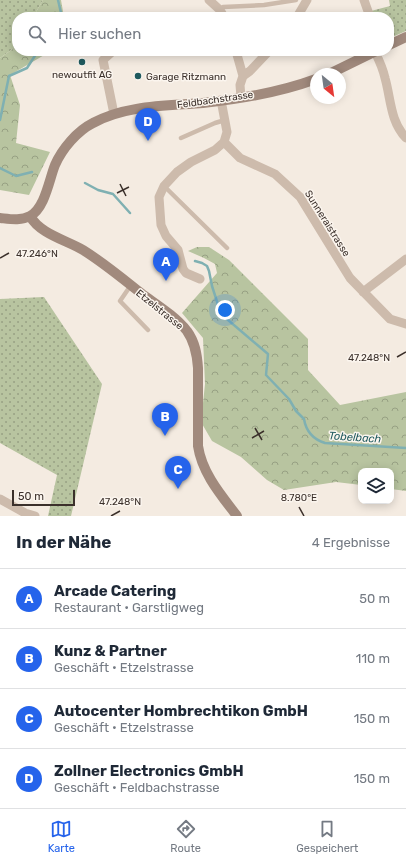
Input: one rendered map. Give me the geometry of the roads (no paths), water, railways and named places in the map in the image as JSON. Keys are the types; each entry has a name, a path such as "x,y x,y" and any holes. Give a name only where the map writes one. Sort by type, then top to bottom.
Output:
{"main road":[{"path":"394,43 406,37"},
{"path":"341,68 365,56"},
{"name":"Feldbachstrasse","path":"30,216 37,211 41,205 55,165 69,144 85,127 93,122 114,114 144,108 241,97 286,88 310,81"},
{"path":"0,218 19,219 30,216"},
{"name":"Etzelstrasse","path":"30,216 42,229 83,250 131,285 182,326 187,332 194,344 197,355 197,427 200,456 204,469 213,484 237,516"}],"street":[{"path":"209,0 220,12"},
{"path":"300,12 307,0"},
{"path":"364,0 368,12"},
{"path":"108,56 103,60 114,114"},
{"path":"237,56 242,76 240,85 241,97"},
{"path":"242,76 250,71 264,56"},
{"path":"377,56 385,78 394,119 406,138"},
{"path":"200,279 186,273 183,269 178,250 166,236 161,225 158,203 159,194 164,186 182,168 215,150 224,142 227,135 221,100"},
{"name":"Sunneraistrasse","path":"224,142 240,158 274,174 300,197 350,278 390,319 406,324"},
{"path":"363,292 406,259"},
{"path":"0,499 25,513 35,516"}],"lane":[{"path":"222,12 223,8 264,5 296,0"},
{"path":"181,138 225,120"},
{"path":"164,186 227,248"},
{"path":"131,285 120,301 148,330"}],"waterway":[{"path":"58,0 61,12"},
{"path":"0,120 9,76 27,68 35,56"},
{"name":"Tobelbach","path":"0,168 16,176 32,172"},
{"name":"Tobelbach","path":"85,183 98,190 113,194 130,213"},
{"name":"Tobelbach","path":"195,261 207,266 221,314 268,354 266,375 289,399 296,411 304,419 306,427 313,437 325,443 406,448"}],"place":[{"name":"newoutfit AG","path":"82,62"},
{"name":"Garage Ritzmann","path":"138,76"},
{"name":"Zollner Electronics GmbH","path":"148,141"},
{"name":"Arcade Catering","path":"166,281"},
{"name":"Kunz & Partner","path":"165,436"},
{"name":"Autocenter Hombrechtikon GmbH","path":"178,489"}]}
